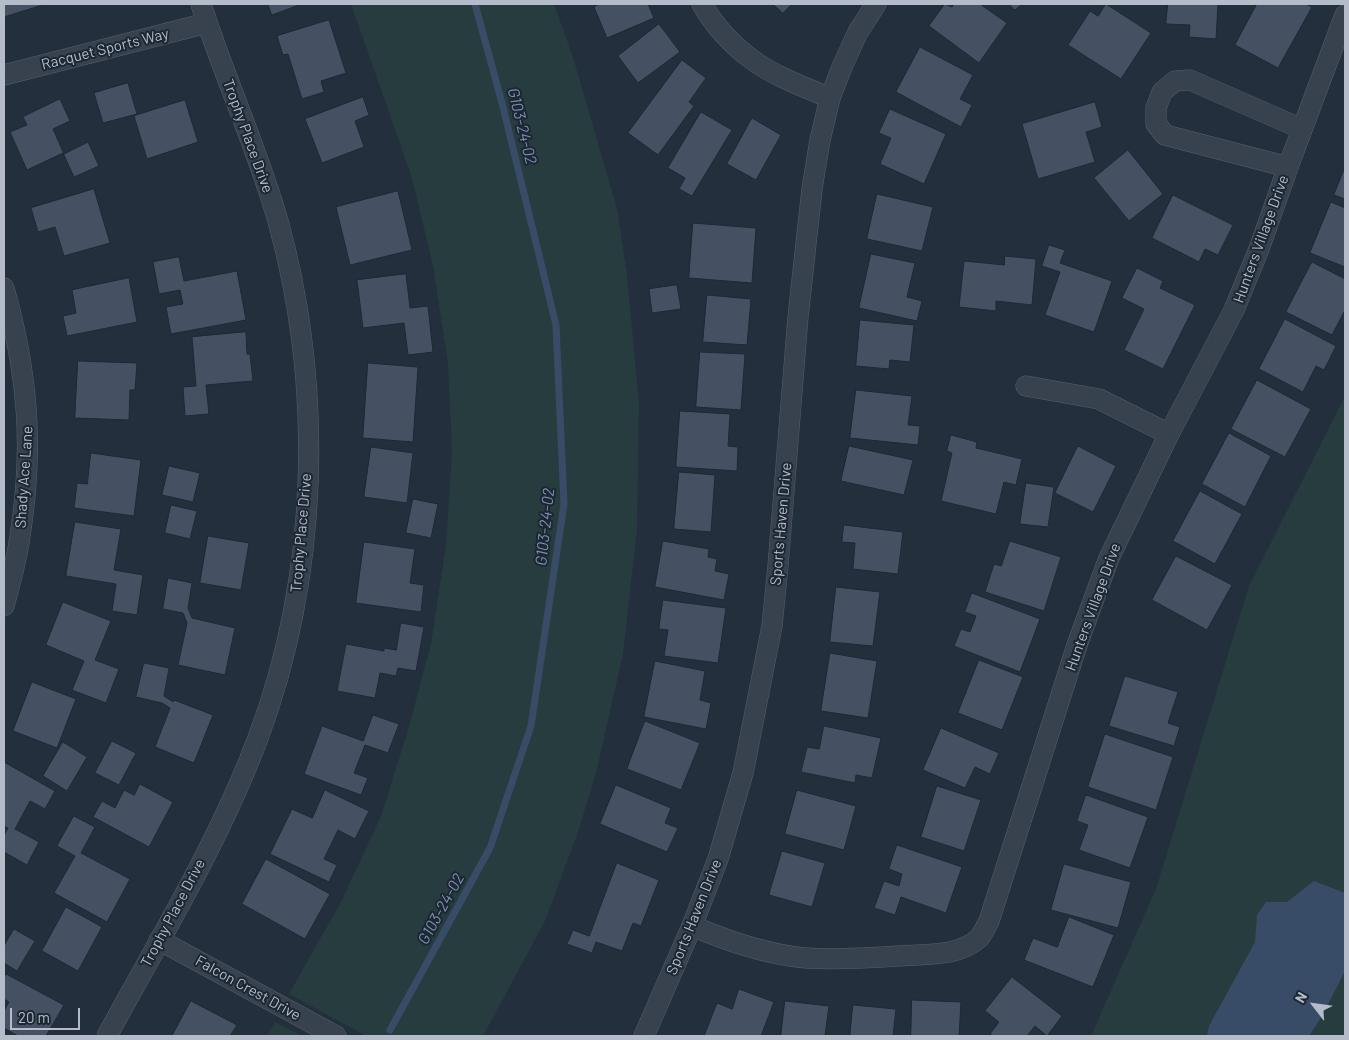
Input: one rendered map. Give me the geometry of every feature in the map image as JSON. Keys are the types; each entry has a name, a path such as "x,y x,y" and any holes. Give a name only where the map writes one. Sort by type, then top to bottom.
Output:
{"street":[{"path":"702,4 710,17 732,42 754,61 830,98"},
{"name":"Sports Haven Drive","path":"644,1036 692,926 718,859 742,773 772,626 798,318 812,189 820,140 830,98 842,67 858,32 876,4"},
{"name":"Racquet Sports Way","path":"4,75 204,13"},
{"name":"Trophy Place Drive","path":"106,1036 204,856 233,797 258,738 274,691 290,627 306,510 307,398 302,341 291,278 278,220 204,13"},
{"name":"Hunters Village Drive","path":"692,926 726,940 805,958 849,959 940,953 963,948 979,937 989,921 1078,642 1106,568 1169,434 1234,310 1259,249 1345,15"},
{"path":"1288,167 1165,136 1156,124 1156,108 1162,92 1175,81 1190,80 1302,129"},
{"name":"Shady Ace Lane","path":"4,288 12,316 12,362 28,422 28,466 20,537 4,606"},
{"path":"1026,386 1099,399 1169,434"},
{"name":"Falcon Crest Drive","path":"159,940 336,1036"}],"green space":[{"path":"351,4 554,4 573,57 617,209 627,275 639,404 637,530 623,654 596,773 578,832 545,921 483,1036 366,1036 289,994 342,900 381,816 408,730 431,644 446,545 452,451 448,363 433,266 412,178"},
{"path":"1345,396 1345,1036 1091,1036 1156,889 1249,586"},
{"path":"275,1022 302,1036 267,1036"}],"water":[{"path":"1314,881 1345,893 1345,971 1322,1016 1309,1036 1207,1036 1209,1026 1255,942 1257,915 1266,902 1287,902"}],"building":[{"path":"4,4 46,4 4,17"},
{"path":"268,4 302,4 272,15"},
{"path":"600,4 648,4 654,18 607,38 594,7"},
{"path":"773,4 792,4 783,13"},
{"path":"945,4 952,7 954,4 980,4 1007,23 979,63 929,26"},
{"path":"1009,4 1022,4 1015,10"},
{"path":"1106,4 1151,33 1121,79 1068,45 1090,11 1098,16"},
{"path":"1168,4 1218,4 1216,39 1189,37 1190,25 1166,24"},
{"path":"1257,4 1306,4 1312,7 1278,68 1235,45"},
{"path":"329,20 346,73 321,81 324,92 302,99 288,54 283,55 277,36"},
{"path":"659,24 680,52 638,83 618,56"},
{"path":"920,47 973,75 960,99 972,105 961,127 896,92"},
{"path":"682,60 706,78 689,102 694,106 658,155 628,133"},
{"path":"128,83 137,114 103,123 94,93"},
{"path":"363,97 369,115 355,121 364,147 322,163 305,119"},
{"path":"60,99 70,121 53,129 64,154 88,142 99,166 74,177 63,153 27,170 10,132 27,125 23,117"},
{"path":"185,100 198,142 147,159 134,116"},
{"path":"1095,102 1102,127 1086,132 1095,162 1038,179 1022,124"},
{"path":"890,109 946,134 924,184 880,164 891,138 879,133"},
{"path":"701,112 732,130 692,196 679,189 685,178 668,168"},
{"path":"752,118 781,135 756,180 727,164"},
{"path":"1128,150 1163,194 1129,221 1094,178"},
{"path":"1345,167 1345,199 1334,195"},
{"path":"94,189 110,243 64,256 55,227 38,232 31,208"},
{"path":"398,191 412,250 350,265 336,207"},
{"path":"877,194 933,207 922,251 867,239"},
{"path":"1173,195 1233,225 1218,255 1205,249 1199,262 1152,238"},
{"path":"1331,202 1345,208 1345,267 1310,253"},
{"path":"693,223 756,228 752,283 689,278"},
{"path":"1049,245 1065,250 1060,263 1112,281 1094,332 1045,315 1060,272 1042,266"},
{"path":"871,254 915,263 907,297 922,301 917,321 859,308"},
{"path":"1005,256 1036,259 1032,305 996,301 996,311 959,307 964,261 1004,265"},
{"path":"179,257 184,281 237,271 246,320 171,334 166,307 183,304 180,290 159,294 153,262"},
{"path":"1312,262 1345,279 1345,310 1332,335 1286,312"},
{"path":"1137,268 1163,281 1160,288 1195,305 1163,369 1124,350 1144,309 1122,298"},
{"path":"406,274 410,308 428,306 433,352 408,355 404,323 363,328 357,280"},
{"path":"129,278 137,322 67,336 63,316 76,313 72,290"},
{"path":"677,285 681,309 652,313 649,289"},
{"path":"707,295 751,299 747,345 703,342"},
{"path":"1285,319 1336,346 1324,370 1316,366 1303,392 1259,369"},
{"path":"860,320 914,325 910,362 890,360 889,369 856,366"},
{"path":"246,332 247,354 250,354 253,381 206,385 209,414 185,416 183,387 196,386 192,337"},
{"path":"700,352 745,354 741,410 696,407"},
{"path":"78,361 137,363 135,390 130,390 129,420 75,418"},
{"path":"368,363 418,367 413,442 363,438"},
{"path":"1257,380 1311,409 1285,457 1231,429"},
{"path":"856,390 912,396 908,425 920,426 918,445 850,438"},
{"path":"680,411 730,414 728,446 738,447 737,471 676,467"},
{"path":"1229,433 1271,456 1245,507 1202,484"},
{"path":"951,435 977,442 976,448 1022,459 1016,485 1004,482 996,514 941,501 952,453 947,451"},
{"path":"849,446 913,460 904,495 841,481"},
{"path":"1078,446 1116,466 1093,512 1055,493"},
{"path":"371,447 413,453 407,503 364,497"},
{"path":"91,453 141,460 134,516 74,508 77,483 87,484"},
{"path":"169,466 200,473 193,502 162,495"},
{"path":"679,472 715,475 711,532 674,529"},
{"path":"1026,483 1054,487 1048,527 1020,524"},
{"path":"1200,491 1242,514 1215,564 1173,541"},
{"path":"413,499 438,504 431,538 406,533"},
{"path":"171,505 197,511 190,539 165,533"},
{"path":"75,522 121,529 114,570 143,575 137,615 112,611 116,584 66,576"},
{"path":"844,525 903,532 898,574 853,569 855,543 842,542"},
{"path":"208,536 249,543 241,590 200,583"},
{"path":"663,541 709,549 708,557 717,559 715,571 729,574 724,600 655,587"},
{"path":"1010,541 1061,557 1044,611 985,592 994,564 1001,566"},
{"path":"364,542 415,549 410,583 424,585 421,612 356,603"},
{"path":"1176,556 1232,585 1207,630 1152,600"},
{"path":"168,578 192,583 188,608 192,618 235,628 225,675 178,665 187,623 183,613 163,609"},
{"path":"836,587 880,592 873,646 830,642"},
{"path":"972,593 1040,619 1020,672 954,646 961,629 970,632 976,616 965,612"},
{"path":"663,600 726,608 718,663 664,656 668,630 659,629"},
{"path":"63,602 111,621 95,660 119,669 106,703 72,690 84,661 46,645"},
{"path":"401,623 424,627 416,671 398,668 396,676 380,673 375,698 337,691 346,644 384,651 384,648 396,650"},
{"path":"830,653 877,661 868,718 821,711"},
{"path":"979,660 1023,677 1002,730 958,713"},
{"path":"655,661 705,671 700,700 711,703 706,729 644,717"},
{"path":"144,663 169,668 164,696 173,702 174,700 213,715 194,763 155,747 170,708 162,703 136,697"},
{"path":"1125,676 1178,692 1168,723 1180,727 1174,746 1109,726"},
{"path":"32,682 76,699 57,748 13,731"},
{"path":"373,715 399,724 388,753 365,745 354,773 368,778 361,795 304,774 322,726 363,741"},
{"path":"645,721 700,743 681,790 627,769"},
{"path":"824,726 881,738 872,778 856,775 855,783 801,772 807,747 819,749"},
{"path":"941,728 999,753 990,774 975,767 965,788 923,770"},
{"path":"1105,734 1173,757 1156,810 1088,787"},
{"path":"112,741 136,753 119,785 95,773"},
{"path":"63,742 87,757 67,791 43,776"},
{"path":"4,762 55,791 45,809 30,801 15,829 39,842 27,865 4,852 4,835 8,828 4,826"},
{"path":"140,784 173,802 149,847 93,817 102,801 115,808 124,790 134,795"},
{"path":"616,785 671,808 665,823 678,828 667,852 600,824"},
{"path":"937,786 981,800 964,851 921,837"},
{"path":"325,790 369,811 355,839 338,830 324,859 337,865 329,882 270,854 292,809 312,818"},
{"path":"797,790 856,806 844,850 785,834"},
{"path":"1086,795 1148,817 1130,868 1079,850 1088,825 1077,821"},
{"path":"74,816 95,827 81,853 130,879 107,922 54,893 75,856 57,846"},
{"path":"897,845 962,867 946,913 901,897 895,915 874,908 884,881 899,886 902,874 889,869"},
{"path":"782,851 825,863 812,907 769,895"},
{"path":"266,859 330,894 305,939 242,904"},
{"path":"617,863 659,880 641,926 633,923 622,951 596,942 592,953 567,944 573,930 589,936"},
{"path":"1064,864 1131,882 1118,928 1051,910"},
{"path":"66,907 102,927 78,971 42,951"},
{"path":"1069,917 1114,935 1093,987 1024,960 1033,938 1057,947"},
{"path":"14,929 35,941 17,971 4,963 4,946"},
{"path":"6,974 64,1005 46,1036 18,1036 4,1028 4,1011 9,1002 4,999 4,978"},
{"path":"1012,977 1062,1016 1047,1036 1035,1026 1027,1036 993,1036 990,1034 999,1022 985,1011"},
{"path":"739,989 774,1002 761,1036 704,1036 717,1003 732,1009"},
{"path":"912,1000 961,1002 959,1036 911,1036"},
{"path":"191,1001 237,1025 230,1036 172,1036"},
{"path":"785,1001 829,1006 825,1036 781,1036"},
{"path":"853,1005 896,1009 893,1036 850,1036"}],"waterway":[{"name":"G103-24-02","path":"390,1030 490,848 531,726 564,504 556,325 502,103 475,4"}]}
